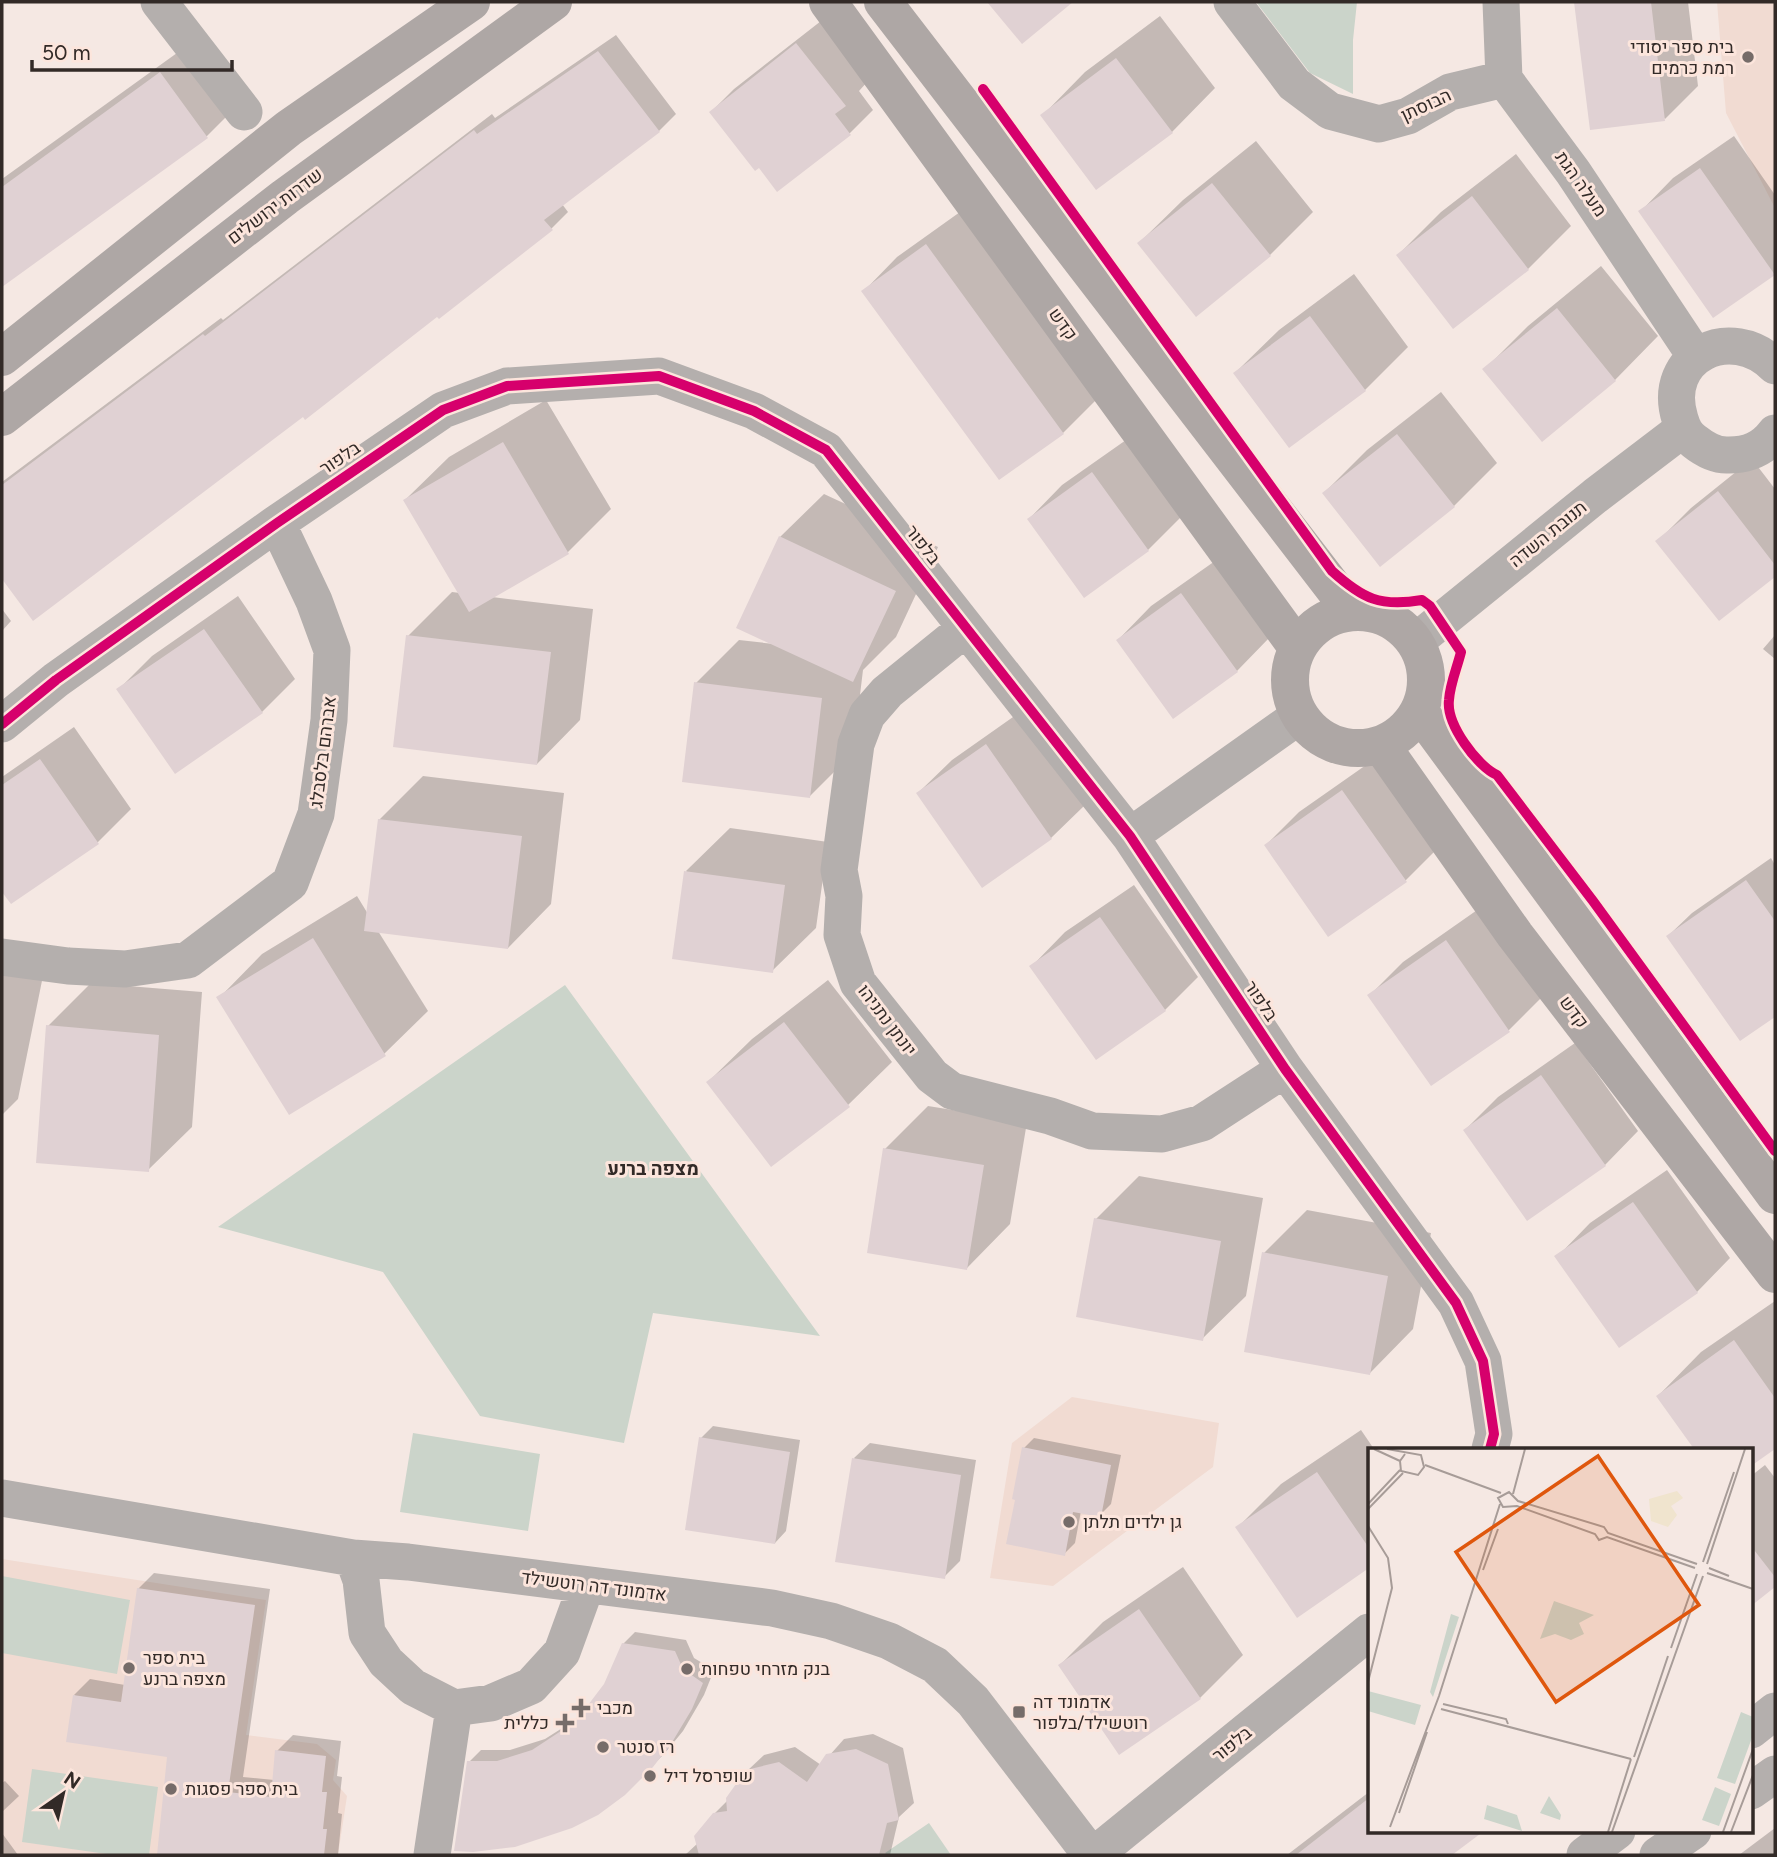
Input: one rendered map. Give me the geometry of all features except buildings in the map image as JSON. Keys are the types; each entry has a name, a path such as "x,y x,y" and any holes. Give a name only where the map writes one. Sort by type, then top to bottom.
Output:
{"main road":[{"path":"2,357 268,145 471,2"},
{"name":"שדרות ירושלים","path":"2,417 285,197 553,2"},
{"name":"קדש","path":"828,2 1297,647"},
{"path":"883,2 1352,612"},
{"path":"1352,612 1371,612 1388,618 1404,629 1424,659 1427,677 1426,695 1420,712 1409,727 1381,746 1358,749 1334,745 1315,733 1299,716 1291,693 1290,670 1297,647 1312,629 1330,617 1352,612"},
{"path":"1420,712 1775,1195"},
{"name":"קדש","path":"1381,746 1515,935 1775,1274"}],"street":[{"path":"159,2 255,103 268,145"},
{"name":"הבוסתן","path":"1232,2 1294,84 1330,111 1379,124 1408,116 1450,92 1504,79"},
{"path":"1501,2 1504,79"},
{"name":"מעלה הגת","path":"1504,79 1573,172 1696,357"},
{"path":"1771,449 1723,456 1704,449 1683,429 1675,404 1677,386 1684,370 1696,357 1711,348 1729,344 1747,347 1772,357"},
{"name":"בלפור","path":"2,724 56,680 277,523 443,410 506,386 659,376 754,411 826,450 1130,836 1285,1069 1456,1303 1483,1361 1494,1434 1490,1448"},
{"name":"תנובת השדה","path":"1415,642 1595,496 1683,429"},
{"name":"אברהם בלסבלג","path":"2,957 68,966 125,969 188,960 290,883 316,814 329,720 332,650 314,601 277,523"},
{"name":"יונתן נתניהו","path":"966,628 887,692 867,715 856,744 839,870 844,896 842,935 858,983 932,1076 952,1091 1050,1116 1092,1131 1163,1134 1202,1123 1285,1069"},
{"path":"1130,836 1299,716"},
{"name":"אדמונד דה רוטשילד","path":"2,1498 354,1558 408,1562 772,1608 831,1621 889,1641 935,1665 974,1700 1093,1855"},
{"path":"354,1558 361,1580 367,1633 386,1662 413,1687 454,1708 491,1703 531,1686 562,1651 586,1586"},
{"name":"בלפור","path":"1093,1855 1368,1633"},
{"path":"432,1855 454,1708"},
{"path":"1752,1729 1775,1711"},
{"path":"1752,1790 1775,1774"},
{"path":"1585,1855 1616,1832"},
{"path":"1658,1855 1692,1832"}],"shaded area":[{"path":"1256,2 1357,2 1353,40 1353,94 1310,73"},
{"name":"בית ספר יסודי רמת כרמים","path":"1717,2 1775,2 1775,208 1726,113"},
{"path":"565,985 820,1336 653,1313 624,1443 480,1416 383,1272 218,1227"},
{"name":"גן ילדים תלתן","path":"1072,1397 1219,1423 1213,1467 1053,1586 990,1578 1012,1443"},
{"path":"413,1433 540,1454 528,1531 400,1512"},
{"name":"בית ספר מצפה ברנע","path":"2,1559 266,1600 246,1735 317,1744 336,1760 333,1780 347,1796 338,1855 2,1855"},
{"path":"2,1576 130,1600 117,1674 2,1653"},
{"path":"32,1769 158,1787 149,1855 114,1855 22,1842"},
{"path":"929,1823 951,1855 885,1853"}],"cycle path":[{"path":"983,89 1332,571 1353,588 1373,599 1395,602 1422,600 1430,606 1461,652 1452,682 1449,710 1464,743 1481,763 1497,775 1593,901 1775,1151"},
{"path":"2,724 56,680 277,523 443,410 507,386 659,376 754,411 826,450 1130,836 1285,1069 1456,1303 1483,1361 1494,1434 1490,1448"}],"place":[{"name":"בית ספר יסודי רמת כרמים","path":"1748,57"},
{"name":"גן ילדים תלתן","path":"1069,1522"},
{"name":"בית ספר מצפה ברנע","path":"129,1668"},
{"name":"בנק מזרחי טפחות","path":"687,1669"},
{"name":"מכבי","path":"581,1708"},
{"name":"אדמונד דה רוטשילד/בלפור","path":"1019,1712"},
{"name":"כללית","path":"565,1723"},
{"name":"רז סנטר","path":"603,1747"},
{"name":"שופרסל דיל","path":"650,1776"},
{"name":"בית ספר פסגות","path":"171,1789"}],"district":[{"name":"מצפה ברנע","path":"653,1168"}]}
